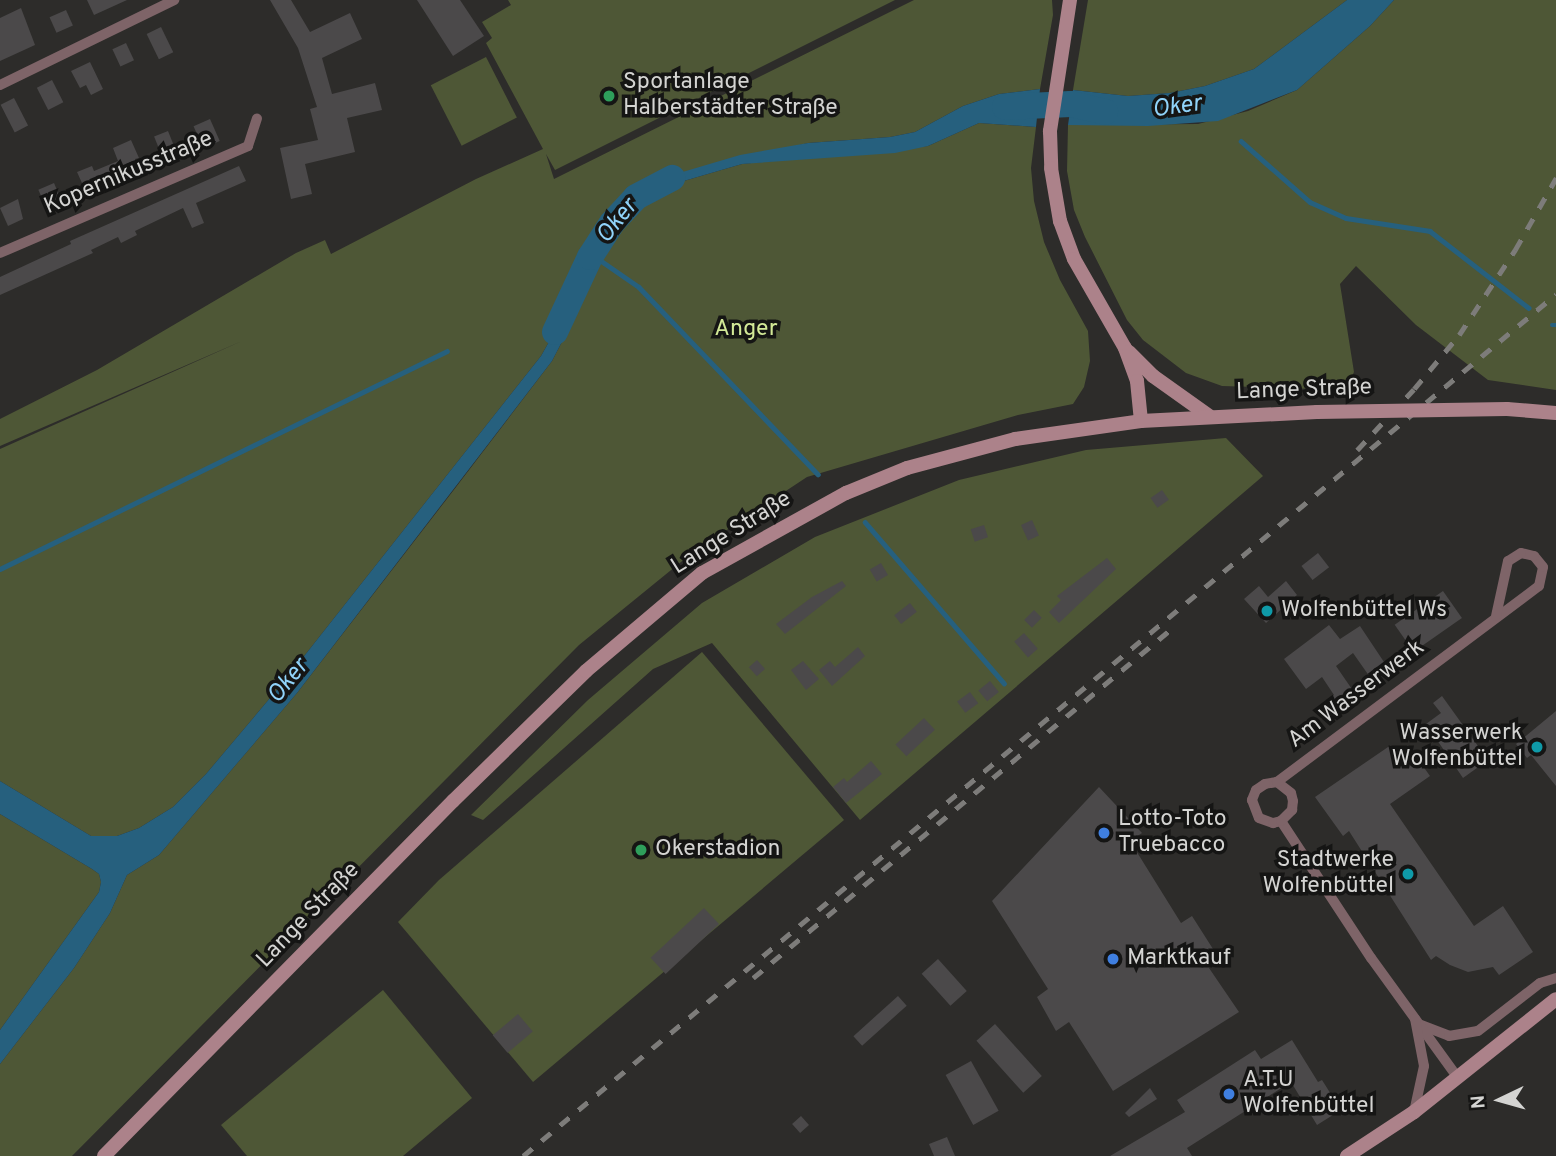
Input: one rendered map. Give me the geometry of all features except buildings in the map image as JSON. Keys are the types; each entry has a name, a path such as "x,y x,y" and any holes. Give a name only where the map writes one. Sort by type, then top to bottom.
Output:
{"street":[{"path":"0,85 174,0"},
{"path":"1070,0 1050,131 1051,168 1060,221 1074,259 1125,348 1137,381 1141,421"},
{"name":"Kopernikusstraße","path":"0,253 248,146 257,118"},
{"path":"1125,348 1153,376 1209,416"},
{"name":"Lange Straße","path":"104,1156 453,801 586,671 702,573 834,499 907,468 1015,439 1141,421 1317,412 1507,409 1556,413"},
{"name":"Am Wasserwerk","path":"1277,782 1290,793 1293,802 1292,810 1281,821 1273,823 1259,818 1252,800 1256,790 1265,784 1277,782 1539,586 1543,567 1534,555 1521,553 1508,561 1496,616"},
{"name":"Am Wasserwerk","path":"1281,821 1371,958 1458,1078"},
{"path":"1418,1021 1449,1036 1478,1031 1540,983 1556,978"},
{"path":"1348,1156 1414,1112 1556,999"},
{"name":"Am Wasserwerk","path":"1414,1112 1424,1066 1418,1021"}],"green space":[{"path":"508,0 895,0 555,170 546,154 554,179 914,0 1052,0 1053,15 1040,89 999,94 963,106 915,132 890,137 808,143 669,176 594,251 573,299 541,356 286,679 206,774 173,807 139,828 117,836 91,836 0,781 0,449 242,341 0,446 0,419 97,370 296,253 325,240 331,254 476,179 543,149 486,43 492,38 482,22 511,5"},
{"path":"1088,0 1347,0 1254,69 1205,86 1170,93 1128,96 1073,90"},
{"path":"1394,0 1556,0 1556,390 1488,380 1416,325 1356,266 1340,284 1354,372 1346,390 1222,386 1186,373 1143,340 1127,320 1085,237 1074,210 1067,171 1068,125 1198,124 1248,111 1297,90 1370,26"},
{"path":"486,57 517,118 462,146 431,85"},
{"name":"Anger","path":"979,123 1036,127 1031,168 1034,201 1044,242 1060,280 1088,331 1090,361 1084,387 1073,404 1018,415 807,477 692,553 579,645 72,1156 0,1156 0,1064 74,968 110,913 127,875 159,855 297,693 453,491 552,361 580,307 600,260 621,227 645,201 670,185 742,164 928,146"},
{"path":"1226,438 1263,476 860,820 712,643 653,669 483,820 471,815 588,700 702,603 815,537 959,480 1086,450"},
{"name":"Okerstadion","path":"702,652 844,820 533,1082 398,922 439,880"},
{"path":"0,814 92,869 99,874 101,882 99,892 0,1030"},
{"path":"383,990 472,1098 403,1156 247,1156 221,1125"}],"water":[{"path":"1347,0 1394,0 1370,26 1297,90 1218,121 1148,126 1068,125 1073,90 1128,96 1170,93 1205,86 1254,69"},
{"path":"1040,89 1036,127 979,123 928,146 895,153 742,164 670,185 645,201 621,227 600,260 580,307 552,361 297,693 159,855 127,875 110,913 74,968 0,1064 0,1030 99,892 101,882 99,874 92,869 0,814 0,781 91,836 117,836 139,828 173,807 206,774 286,679 541,356 573,299 594,251 643,191 669,176 740,155 808,143 890,137 915,132 963,106 999,94"}],"waterway":[{"name":"Oker","path":"1005,107 1071,104 1105,112"},
{"path":"1241,141 1310,202 1346,218 1430,231 1529,308"},
{"name":"Oker","path":"555,332 590,257 612,223 636,197 672,178"},
{"path":"590,257 600,260 639,287 818,474"},
{"path":"0,569 447,351"},
{"path":"865,522 1004,683"}],"railway":[{"path":"1357,450 1414,389 1459,335 1515,250 1556,178"},
{"path":"523,1156 1556,294"},
{"path":"753,978 1170,630"}],"place":[{"name":"Sportanlage Halberstädter Straße","path":"609,96"},
{"name":"Wolfenbüttel Ws","path":"1267,611"},
{"name":"Wasserwerk Wolfenbüttel","path":"1537,747"},
{"name":"Lotto-Toto Truebacco","path":"1104,833"},
{"name":"Okerstadion","path":"641,850"},
{"name":"Stadtwerke Wolfenbüttel","path":"1408,874"},
{"name":"Marktkauf","path":"1113,959"},
{"name":"A.T.U Wolfenbüttel","path":"1229,1094"}]}
